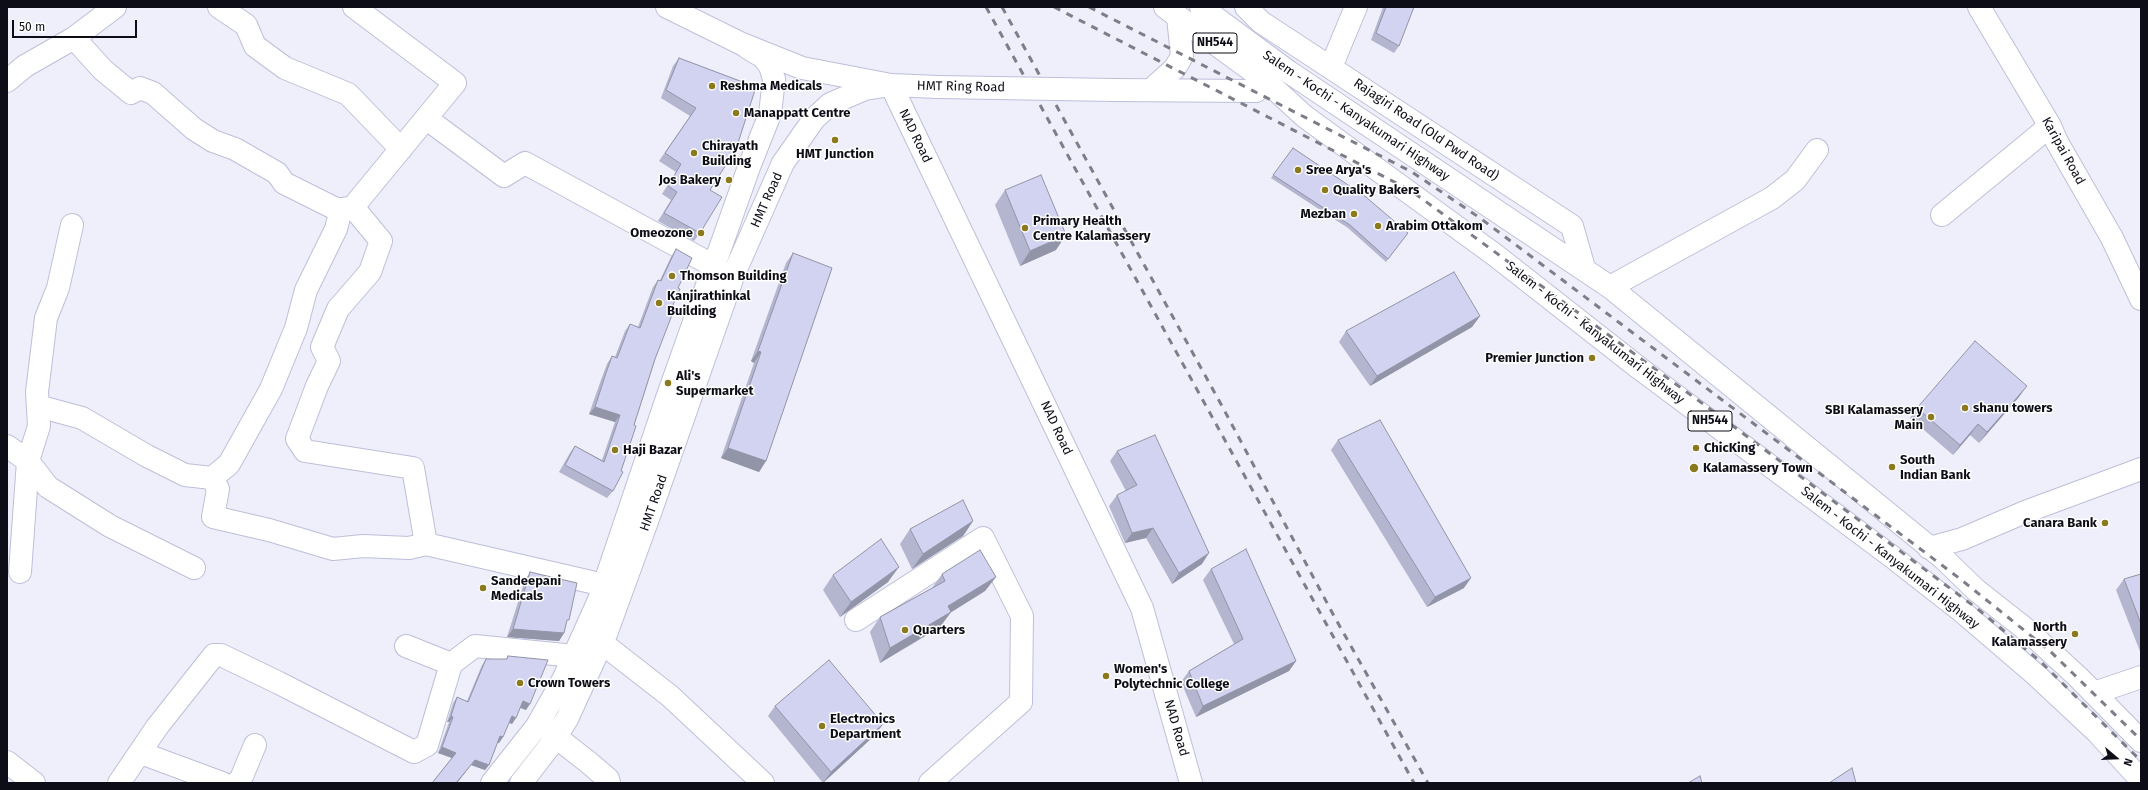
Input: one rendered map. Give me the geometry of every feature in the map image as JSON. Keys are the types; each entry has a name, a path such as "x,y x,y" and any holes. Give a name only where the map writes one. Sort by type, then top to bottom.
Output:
{"main road":[{"path":"7,81 25,66 74,38 115,7"},
{"path":"220,7 246,25 256,46 285,68 348,94 401,149"},
{"path":"38,406 82,418 147,456 185,475 212,478 229,464 271,389 296,328 306,290 347,208 401,149 456,84 354,7"},
{"name":"HMT Ring Road","path":"667,7 742,44 802,68 890,85 1114,90 1152,89 1256,91 1264,80"},
{"name":"Salem - Kochi - Kanyakumari Highway","path":"1201,7 1289,72 1584,268 1610,287 1944,559 1976,590 2028,631 2094,693 2141,741"},
{"name":"Rajagiri Road (Old Pwd Road)","path":"1246,7 1261,22 1572,226 1584,268"},
{"path":"1331,67 1356,7"},
{"name":"Karipai Road","path":"1979,7 2050,126 2057,142 2112,238 2141,299"},
{"path":"1152,89 1176,68 1182,56 1171,12"},
{"name":"Salem - Kochi - Kanyakumari Highway","path":"1171,12 1221,47 1264,80 1304,116 1494,255 1633,363 1883,550 1953,605 2036,675 2097,732 2141,780"},
{"path":"74,38 103,70 131,93 140,88 153,93 182,120 213,141 235,149 277,173 284,184 338,210 347,208"},
{"path":"1221,47 1246,40"},
{"name":"HMT Road","path":"492,783 537,726 574,656 604,586 661,416 749,167 770,114 774,79 770,66 763,57 742,44"},
{"name":"HMT Road","path":"521,783 556,737 581,692 602,643 649,516 733,276 783,163 814,119 830,104 864,89 890,85"},
{"name":"NAD Road","path":"890,85 1142,608 1191,783"},
{"path":"427,118 504,176 526,163 714,266"},
{"path":"1942,215 2050,126"},
{"path":"1610,287 1772,198 1795,180 1817,150"},
{"path":"347,208 382,241 370,272 338,309 322,347 329,361 317,386 297,439 305,451 413,468 426,544"},
{"path":"20,572 28,461 39,426 37,392 46,318 58,288 72,225"},
{"path":"7,446 28,461 48,486 110,526 194,568"},
{"path":"1929,548 1962,539 2025,512 2141,469"},
{"path":"212,478 218,489 213,517 269,530 333,549 363,546 409,548 426,544 604,586"},
{"path":"856,620 983,538 1022,616 1021,702 930,783"},
{"path":"602,643 670,696 763,783"},
{"path":"406,646 451,664"},
{"path":"119,783 141,753 157,726 209,658 214,655 221,654 414,752 427,745 451,664 474,646 574,656"},
{"path":"2094,693 2141,677"},
{"path":"556,737 588,762 610,783"},
{"path":"236,783 240,781 255,745"},
{"path":"141,753 222,783"},
{"path":"7,762 34,783"}],"building":[{"path":"1386,7 1414,7 1399,46 1376,33"},
{"path":"679,58 756,87 736,149 710,190 722,197 700,233 664,213 677,192 668,186 681,164 665,153 696,108 666,90"},
{"name":"Mezban","path":"1293,148 1366,197 1408,233 1388,259 1350,225 1273,175"},
{"path":"1041,175 1066,235 1030,251 1005,190"},
{"path":"676,249 692,258 678,288 680,289 669,314 672,315 655,359 634,425 636,426 621,471 623,472 613,491 565,465 575,446 604,462 620,415 595,407 606,373 612,356 617,358 630,324 640,328 658,280 661,281"},
{"path":"793,253 832,268 766,461 728,448 761,352 758,351"},
{"path":"1454,272 1480,316 1377,376 1346,331"},
{"name":"shanu towers","path":"1975,341 2027,386 1987,432 1978,424 1960,445 1917,408"},
{"path":"1380,420 1471,578 1435,597 1338,440"},
{"path":"1155,435 1209,553 1179,573 1153,528 1132,533 1117,495 1137,485 1117,451"},
{"path":"963,500 973,521 923,554 910,529"},
{"path":"881,539 899,567 851,602 833,575"},
{"path":"1246,549 1296,661 1203,706 1189,671 1243,639 1211,569"},
{"path":"980,550 996,577 948,606 951,612 890,648 880,617 945,581 942,574"},
{"path":"530,572 577,583 569,620 567,620 564,633 513,629"},
{"path":"2141,574 2141,624 2124,579"},
{"path":"508,656 548,660 530,704 523,701 516,718 512,716 503,737 500,736 489,765 475,760 456,783 432,783 456,753 442,747 453,717 451,716 457,697 468,702 486,659 507,659"},
{"name":"Electronics Department","path":"829,660 883,724 831,772 775,706"},
{"path":"1852,768 1856,783 1829,783"},
{"path":"1700,776 1702,783 1688,783"}],"railway":[{"path":"986,7 1414,783"},
{"path":"1002,7 1222,406 1334,616 1428,783"},
{"path":"1054,7 1410,190 1725,420 1979,610 2041,662 2141,761"},
{"path":"1089,7 1412,172 1480,218 1959,578 2050,651 2141,740"}],"place":[{"name":"Reshma Medicals","path":"712,86"},
{"name":"Manappatt Centre","path":"736,113"},
{"name":"HMT Junction","path":"835,140"},
{"name":"Chirayath Building","path":"694,153"},
{"name":"Sree Arya's","path":"1298,170"},
{"name":"Jos Bakery","path":"729,180"},
{"name":"Quality Bakers","path":"1325,190"},
{"name":"Mezban","path":"1354,214"},
{"name":"Arabim Ottakom","path":"1378,226"},
{"name":"Primary Health Centre Kalamassery","path":"1025,228"},
{"name":"Omeozone","path":"701,233"},
{"name":"Thomson Building","path":"672,276"},
{"name":"Kanjirathinkal Building","path":"659,303"},
{"name":"Premier Junction","path":"1592,358"},
{"name":"Ali's Supermarket","path":"668,383"},
{"name":"shanu towers","path":"1965,408"},
{"name":"SBI Kalamassery Main","path":"1931,417"},
{"name":"ChicKing","path":"1696,448"},
{"name":"Haji Bazar","path":"615,450"},
{"name":"South Indian Bank","path":"1892,467"},
{"name":"Kalamassery Town","path":"1694,468"},
{"name":"Canara Bank","path":"2105,523"},
{"name":"Sandeepani Medicals","path":"483,588"},
{"name":"Quarters","path":"905,630"},
{"name":"North Kalamassery","path":"2075,634"},
{"name":"Women's Polytechnic College","path":"1106,676"},
{"name":"Crown Towers","path":"520,683"},
{"name":"Electronics Department","path":"822,726"}]}
